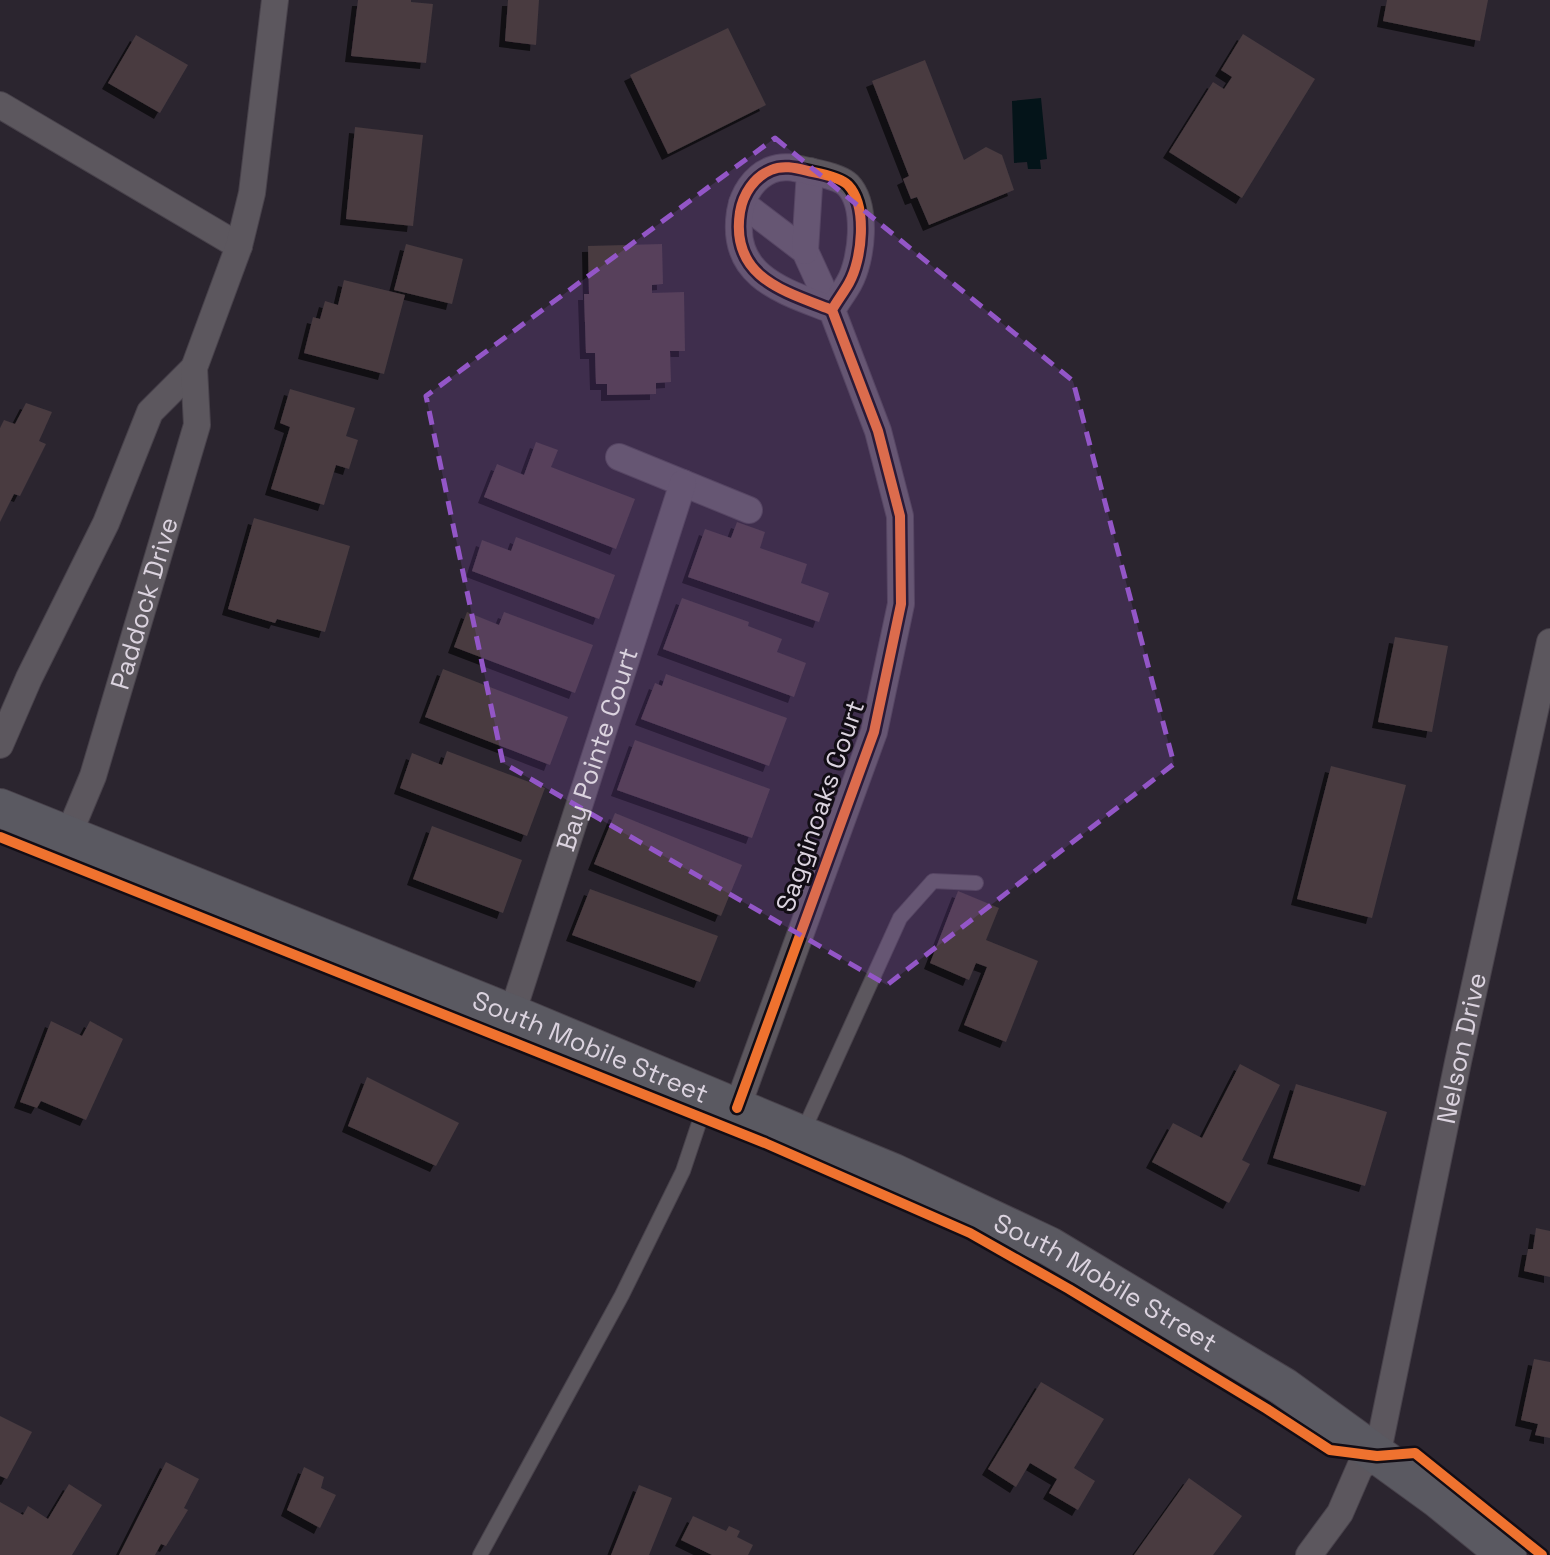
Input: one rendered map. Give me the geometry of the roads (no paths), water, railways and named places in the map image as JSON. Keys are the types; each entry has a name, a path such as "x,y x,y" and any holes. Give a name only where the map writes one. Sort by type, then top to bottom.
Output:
{"main road":[{"name":"South Mobile Street","path":"0,808 512,1014 894,1173 1049,1246 1284,1387 1437,1498 1507,1555"}],"street":[{"name":"Paddock Drive","path":"68,836 93,776 197,425 194,368 239,246 252,193 275,0"},
{"path":"0,105 239,246"},
{"path":"787,167 810,171 848,185 860,208 861,236 851,281 832,310 775,288 751,267 738,237 742,203 747,191 758,178 772,170 787,167"},
{"path":"805,251 810,171"},
{"path":"742,203 805,251"},
{"name":"Sagginoaks Court","path":"723,1102 874,732 901,604 901,516 878,430 832,310 805,251"},
{"name":"Paddock Drive","path":"0,745 29,678 106,523 150,412 194,368"},
{"path":"619,457 749,510"},
{"name":"Bay Pointe Court","path":"512,1014 683,483"},
{"name":"Nelson Drive","path":"1377,1457 1458,1062 1550,642"},
{"path":"1309,1555 1340,1513 1360,1467 1377,1457"}],"lane":[{"path":"802,1135 900,918 933,881 976,883"},
{"path":"480,1555 622,1295 683,1171 701,1117 723,1102"}]}
